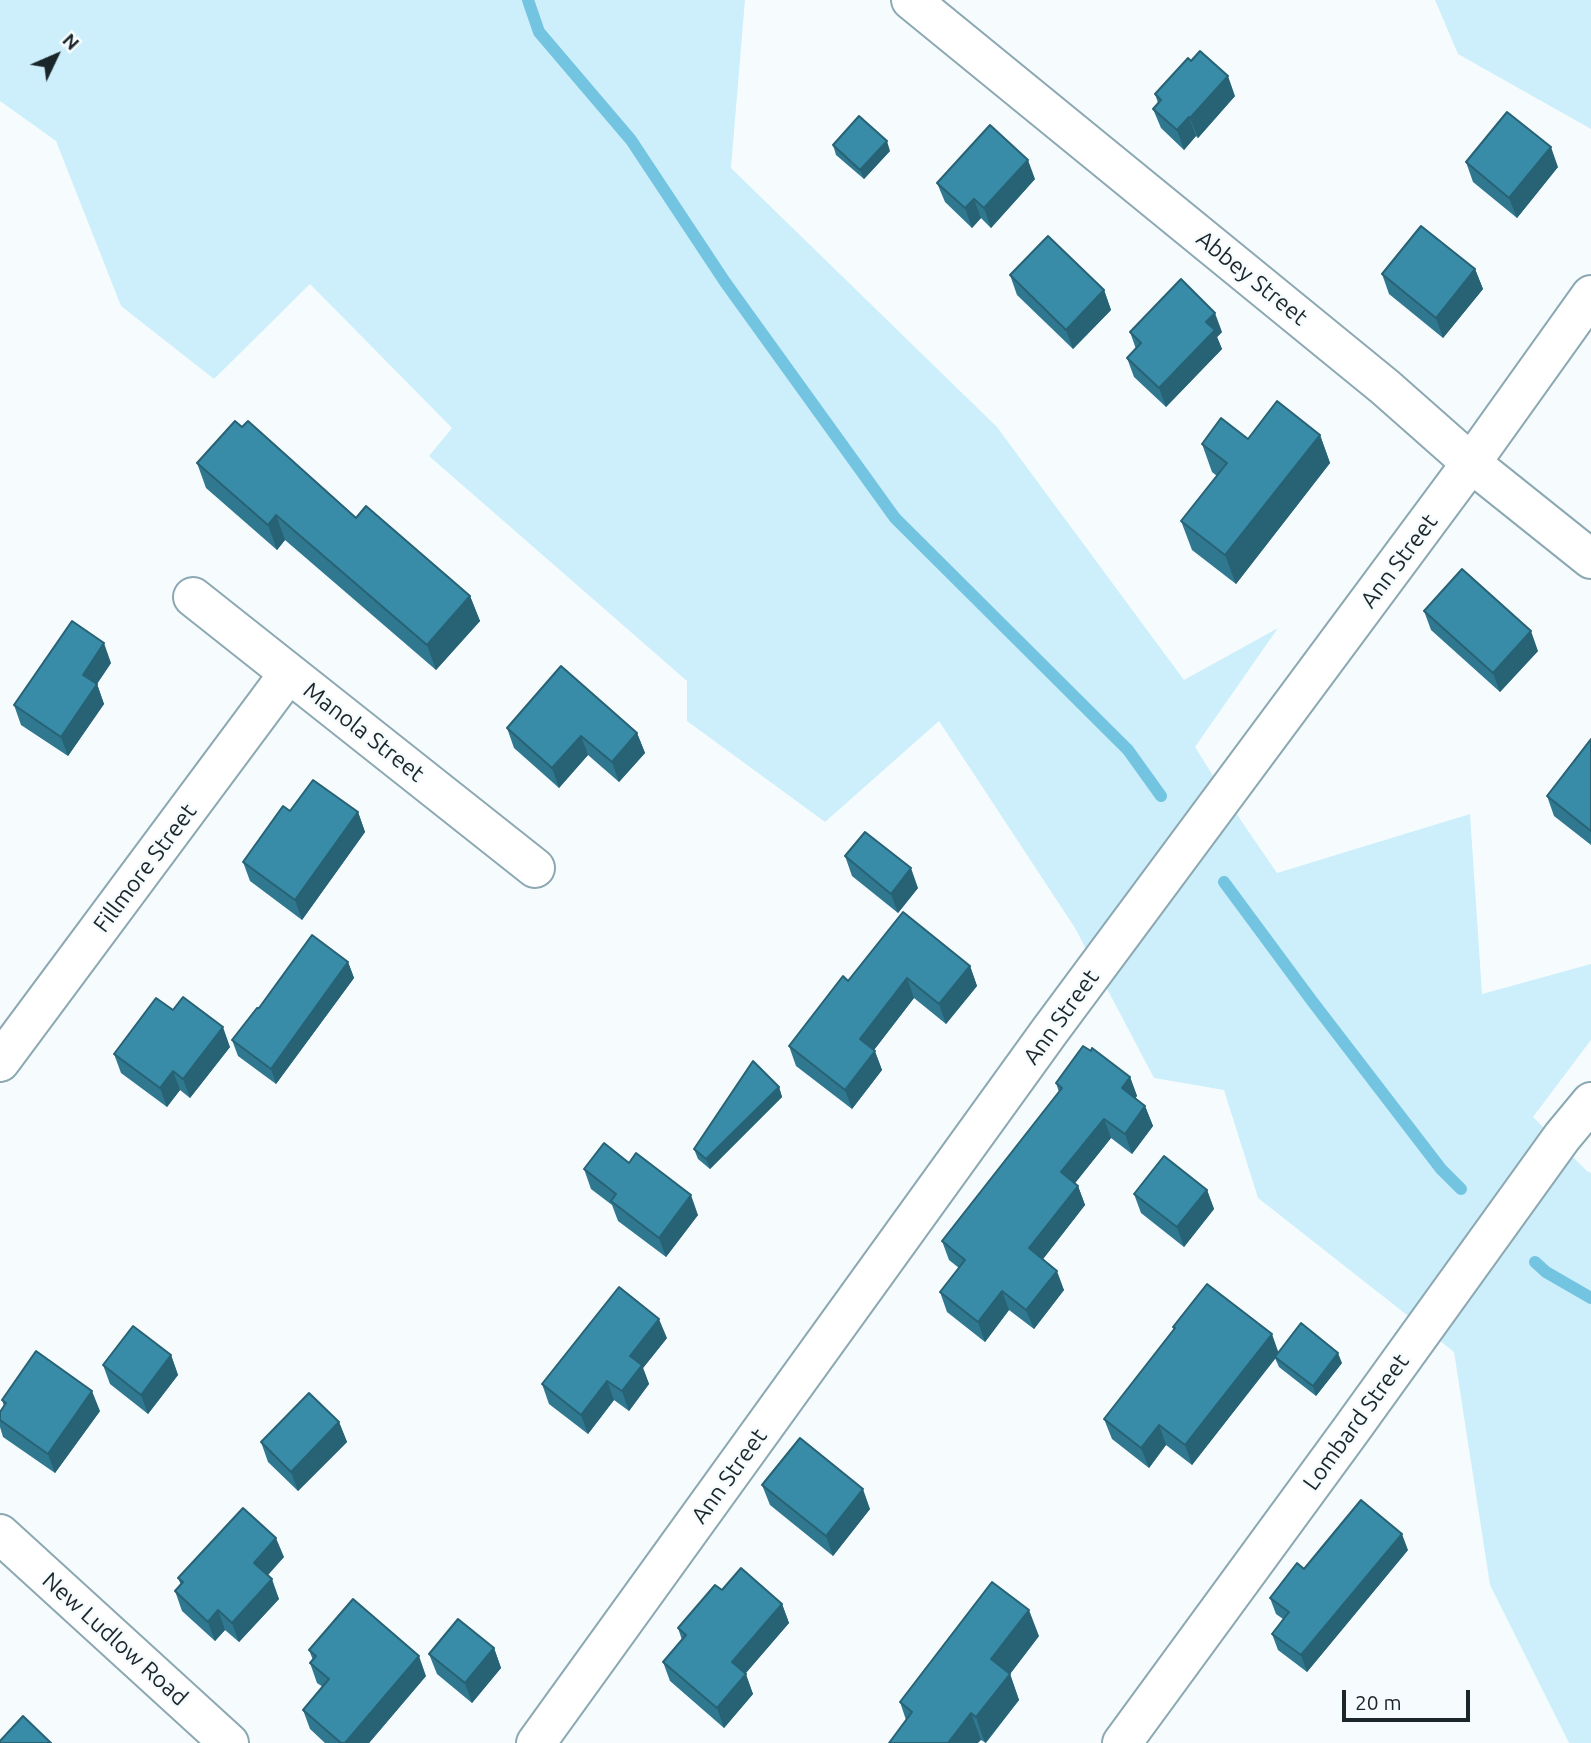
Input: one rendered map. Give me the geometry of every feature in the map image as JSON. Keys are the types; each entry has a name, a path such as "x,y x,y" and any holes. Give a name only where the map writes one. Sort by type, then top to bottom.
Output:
{"street":[{"name":"Abbey Street","path":"911,0 1591,559"},
{"name":"Ann Street","path":"536,1743 1049,1032 1471,463 1591,295"},
{"name":"Manola Street","path":"193,597 535,868"},
{"name":"Fillmore Street","path":"0,1062 289,673"},
{"name":"Lombard Street","path":"1122,1743 1562,1137 1591,1102"},
{"name":"New Ludlow Road","path":"0,1534 229,1743"}],"shaded area":[{"path":"0,0 745,0 731,168 997,427 1184,680 1278,628 1195,747 1277,873 1470,814 1482,994 1591,964 1591,1040 1533,1117 1591,1173 1591,1743 1569,1743 1490,1585 1454,1352 1258,1198 1224,1090 1154,1078 1075,928 939,721 825,822 687,721 687,681 429,456 452,428 310,284 214,379 121,306 56,141 0,101"},
{"path":"1435,0 1591,0 1591,129 1458,54"}],"building":[{"path":"1200,51 1228,76 1177,130 1153,109 1161,100 1155,94 1188,58 1191,61"},
{"path":"1507,112 1551,147 1509,198 1466,162"},
{"path":"859,116 887,141 860,170 833,145"},
{"path":"990,125 1028,160 984,208 974,199 965,208 937,183"},
{"path":"1421,226 1475,269 1436,318 1382,274"},
{"path":"1048,236 1104,290 1066,330 1010,275"},
{"path":"1181,279 1215,313 1206,322 1215,330 1159,388 1127,358 1141,343 1130,332"},
{"path":"1277,401 1320,435 1225,555 1181,521 1227,463 1202,444 1221,418 1248,439"},
{"path":"235,421 242,427 248,421 356,518 366,506 470,596 427,645 276,515 268,525 197,463"},
{"path":"1462,569 1531,631 1493,673 1424,611"},
{"path":"72,621 104,643 83,675 97,684 61,737 14,705"},
{"path":"561,666 637,733 612,762 581,736 552,768 507,728"},
{"path":"1591,739 1591,831 1547,796"},
{"path":"313,780 358,812 295,900 243,862 283,806 290,811"},
{"path":"865,832 911,868 891,894 845,856"},
{"path":"903,912 970,966 939,1004 907,978 860,1039 875,1051 845,1090 789,1046 843,976 848,981"},
{"path":"312,935 348,962 271,1069 232,1040"},
{"path":"183,997 223,1027 183,1079 173,1071 160,1088 114,1054 156,998 173,1010"},
{"path":"1083,1046 1091,1051 1092,1048 1130,1077 1122,1088 1145,1106 1125,1134 1104,1119 1061,1172 1078,1186 1029,1248 1057,1271 1026,1310 1002,1291 978,1322 940,1292 965,1260 942,1241 1062,1088 1056,1083"},
{"path":"753,1061 779,1087 706,1159 694,1149"},
{"path":"604,1143 629,1163 636,1153 691,1195 659,1238 611,1201 616,1194 584,1169"},
{"path":"1164,1156 1207,1190 1177,1227 1134,1194"},
{"path":"1207,1284 1272,1334 1185,1445 1159,1425 1141,1448 1104,1419"},
{"path":"619,1287 659,1319 630,1356 642,1365 622,1391 607,1381 581,1415 542,1384"},
{"path":"1301,1323 1338,1353 1313,1386 1275,1357"},
{"path":"133,1326 171,1355 141,1395 103,1365"},
{"path":"36,1351 92,1391 48,1454 0,1420 0,1412 6,1403 2,1400"},
{"path":"309,1393 339,1422 291,1472 261,1442"},
{"path":"800,1438 863,1489 826,1536 762,1485"},
{"path":"1361,1500 1402,1534 1301,1655 1272,1634 1289,1612 1270,1598 1297,1563 1304,1569"},
{"path":"243,1508 276,1538 254,1563 272,1579 232,1623 218,1610 208,1622 175,1591 183,1582 178,1578"},
{"path":"741,1568 782,1604 732,1662 746,1674 717,1708 663,1662 686,1635 678,1628 715,1585 722,1590"},
{"path":"992,1582 1029,1610 991,1659 1010,1674 976,1717 971,1713 948,1743 889,1743 912,1712 900,1702"},
{"path":"353,1599 419,1656 345,1743 341,1743 303,1710 329,1679 310,1663 316,1656 309,1650"},
{"path":"458,1619 494,1648 465,1683 429,1654"},
{"path":"23,1716 51,1743 0,1743"}],"waterway":[{"path":"528,0 539,32 631,140 725,282 895,518 1128,750 1161,796"},
{"path":"1224,882 1441,1169 1461,1189"},
{"path":"1535,1262 1546,1272 1591,1298"}]}
